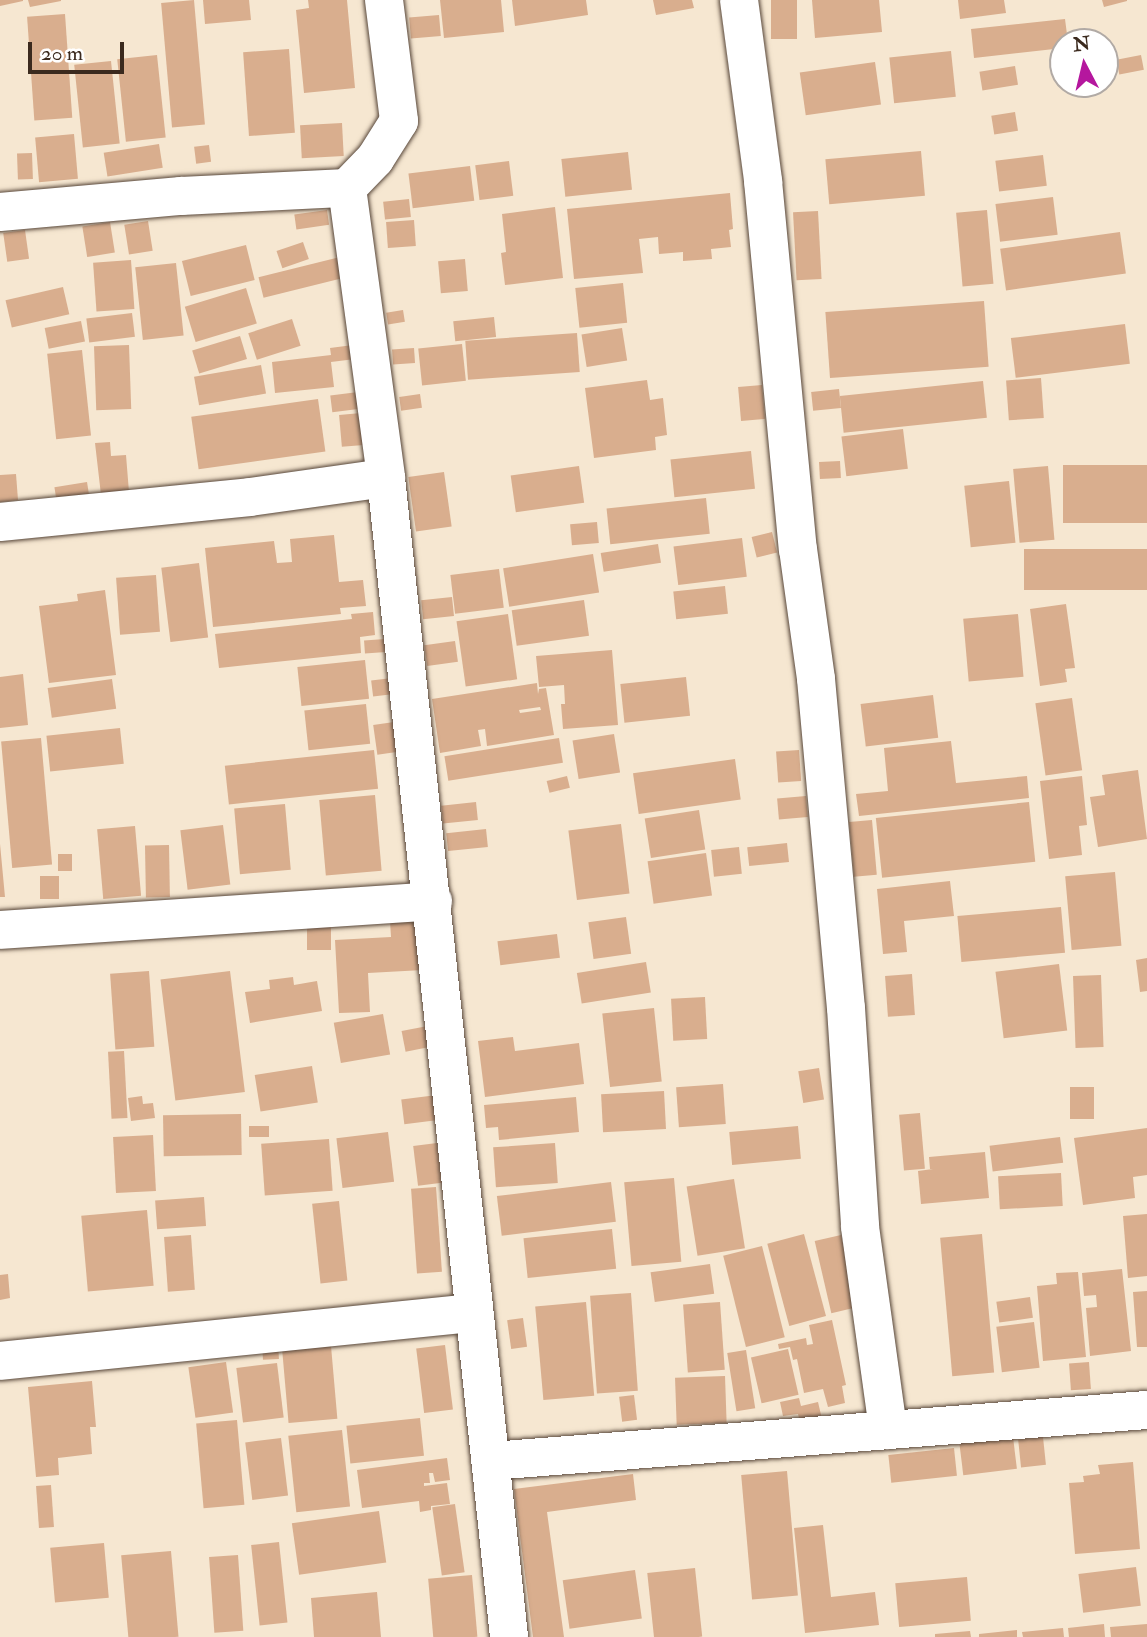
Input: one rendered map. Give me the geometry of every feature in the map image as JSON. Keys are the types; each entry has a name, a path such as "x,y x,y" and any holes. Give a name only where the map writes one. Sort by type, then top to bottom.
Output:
{"street":[{"path":"0,212 181,196 347,188 375,159 400,121 384,0"},
{"path":"739,0 763,181 798,549 816,679 846,1007 860,1227 888,1430"},
{"path":"347,188 386,478 433,901 472,1313 509,1637"},
{"path":"0,522 250,496 386,478"},
{"path":"0,930 433,901"},
{"path":"0,1362 472,1313"},
{"path":"491,1461 1147,1409"}],"building":[{"path":"0,0 23,0 23,1 0,6"},
{"path":"28,0 61,0 61,1 30,7"},
{"path":"194,0 205,125 172,127 161,3"},
{"path":"203,0 249,0 251,20 205,24"},
{"path":"308,0 347,0 355,88 304,93 296,10 309,8"},
{"path":"440,0 501,0 504,32 444,38"},
{"path":"512,0 586,0 588,15 515,26"},
{"path":"653,0 692,0 694,8 656,15"},
{"path":"771,0 797,0 797,39 771,39"},
{"path":"812,0 879,0 882,32 815,38"},
{"path":"958,0 1004,0 1006,13 960,19"},
{"path":"1102,0 1127,0 1127,1 1104,7"},
{"path":"65,14 72,118 34,120 27,17"},
{"path":"439,15 441,36 411,39 409,18"},
{"path":"1065,19 1066,28 1049,28 1049,50 974,58 971,29"},
{"path":"289,49 295,133 249,136 243,52"},
{"path":"951,51 956,97 894,103 889,57"},
{"path":"157,55 166,138 126,142 117,59"},
{"path":"1141,55 1144,70 1119,74 1119,59"},
{"path":"111,61 120,144 83,147 74,65"},
{"path":"875,62 881,105 806,115 800,73"},
{"path":"1015,66 1018,85 982,90 979,72"},
{"path":"1015,112 1018,131 994,135 991,116"},
{"path":"342,123 344,156 302,158 300,125"},
{"path":"74,134 78,179 39,182 35,137"},
{"path":"159,144 163,168 107,176 104,153"},
{"path":"209,145 211,162 196,164 194,147"},
{"path":"921,151 925,196 829,204 825,159"},
{"path":"628,152 632,190 565,197 561,159"},
{"path":"32,153 33,179 18,180 17,154"},
{"path":"1043,155 1047,186 999,192 995,161"},
{"path":"509,161 513,196 480,200 475,165"},
{"path":"470,166 474,201 413,208 408,174"},
{"path":"730,193 733,229 729,230 731,247 711,249 712,259 683,261 683,252 659,254 658,237 639,239 643,273 574,279 567,209"},
{"path":"1053,197 1058,235 1000,242 995,204"},
{"path":"409,199 411,217 385,220 383,202"},
{"path":"555,207 563,278 505,285 501,253 506,252 502,214"},
{"path":"327,210 329,225 296,229 294,215"},
{"path":"987,210 993,284 963,286 956,213"},
{"path":"818,211 822,279 797,280 793,212"},
{"path":"414,220 416,246 388,248 386,222"},
{"path":"148,221 153,251 129,254 124,225"},
{"path":"110,222 115,253 87,257 82,226"},
{"path":"25,230 29,259 7,262 3,233"},
{"path":"1120,232 1126,274 1006,290 1000,249"},
{"path":"303,242 309,259 282,268 277,251"},
{"path":"246,245 255,280 191,296 182,261"},
{"path":"340,257 345,277 264,298 258,277"},
{"path":"465,259 468,291 441,293 438,261"},
{"path":"131,260 134,309 97,312 93,263"},
{"path":"176,263 184,336 143,340 135,267"},
{"path":"623,283 627,323 579,328 575,288"},
{"path":"63,287 69,314 12,328 6,300"},
{"path":"246,288 257,323 196,342 185,307"},
{"path":"984,301 989,367 830,378 825,312"},
{"path":"403,310 405,322 388,325 386,313"},
{"path":"132,313 135,337 89,342 86,319"},
{"path":"494,317 496,337 455,341 453,321"},
{"path":"292,319 301,346 257,360 248,333"},
{"path":"81,321 85,342 49,349 45,328"},
{"path":"1125,324 1130,364 1016,378 1011,338"},
{"path":"622,328 627,361 587,367 582,334"},
{"path":"577,333 580,372 468,380 465,341"},
{"path":"240,336 247,359 199,374 192,351"},
{"path":"462,344 466,381 422,385 418,349"},
{"path":"129,345 131,409 96,410 94,346"},
{"path":"353,345 355,359 331,362 334,387 275,393 272,362 331,355 330,348"},
{"path":"414,348 415,363 393,364 392,350"},
{"path":"82,350 91,436 56,439 47,354"},
{"path":"261,365 266,394 199,405 194,377"},
{"path":"1041,378 1044,418 1009,420 1006,380"},
{"path":"647,380 650,400 663,398 667,435 655,437 656,450 594,458 585,388"},
{"path":"983,381 987,418 844,433 840,396"},
{"path":"762,385 765,419 741,421 738,387"},
{"path":"839,389 841,408 813,411 811,392"},
{"path":"366,391 368,408 332,412 330,395"},
{"path":"420,394 422,408 401,411 399,397"},
{"path":"318,399 325,451 199,469 191,417"},
{"path":"361,413 364,445 342,447 339,415"},
{"path":"903,429 908,469 846,476 841,437"},
{"path":"110,442 111,456 126,455 129,492 101,495 95,443"},
{"path":"751,451 755,489 674,497 670,459"},
{"path":"840,461 841,478 820,479 819,462"},
{"path":"1063,465 1147,465 1147,523 1063,523"},
{"path":"579,466 584,503 516,512 511,476"},
{"path":"1048,466 1054,540 1020,543 1013,469"},
{"path":"444,472 452,526 416,531 408,477"},
{"path":"16,474 18,500 0,502 0,475"},
{"path":"1009,481 1015,543 971,547 964,486"},
{"path":"87,482 89,494 56,499 54,487"},
{"path":"706,498 710,534 610,544 607,508"},
{"path":"597,522 599,543 572,545 570,524"},
{"path":"772,532 777,552 757,557 752,537"},
{"path":"334,535 339,582 363,580 366,606 340,608 341,614 213,627 205,548 274,541 277,563 292,562 290,539"},
{"path":"742,538 747,577 678,585 674,546"},
{"path":"658,544 661,563 604,572 601,553"},
{"path":"1024,549 1147,549 1147,590 1024,590"},
{"path":"593,554 599,593 509,607 503,568"},
{"path":"199,563 208,637 170,642 161,568"},
{"path":"499,569 504,608 455,614 450,575"},
{"path":"156,575 160,632 120,635 116,578"},
{"path":"725,586 728,614 676,619 673,591"},
{"path":"105,590 116,675 49,683 39,606 78,601 77,594"},
{"path":"452,597 454,616 423,619 421,600"},
{"path":"584,600 589,636 517,646 512,610"},
{"path":"1066,604 1075,668 1065,669 1067,682 1040,686 1030,609"},
{"path":"373,612 375,635 360,637 361,653 219,668 215,634 352,619 351,614"},
{"path":"508,614 517,679 466,687 457,621"},
{"path":"1018,614 1023,677 969,682 963,619"},
{"path":"385,639 386,652 365,653 364,640"},
{"path":"455,641 458,662 427,666 424,645"},
{"path":"612,650 618,725 563,729 561,704 565,704 564,685 539,687 536,656"},
{"path":"365,660 369,699 301,706 297,667"},
{"path":"23,674 28,725 0,728 0,677"},
{"path":"686,677 690,716 624,723 620,684"},
{"path":"392,678 394,694 373,696 371,681"},
{"path":"112,679 116,709 52,718 48,688"},
{"path":"537,683 538,694 539,689 546,688 554,735 487,746 485,729 478,730 481,746 440,753 432,699","holes":["540,707 541,710 520,713 519,710"]},
{"path":"933,695 938,738 866,747 861,704"},
{"path":"1072,698 1082,770 1046,775 1035,703"},
{"path":"366,704 370,744 309,750 304,710"},
{"path":"394,722 398,752 377,755 373,725"},
{"path":"120,728 124,764 50,772 46,736"},
{"path":"614,734 620,773 579,779 573,741"},
{"path":"41,738 52,865 12,868 1,741"},
{"path":"559,738 563,763 448,781 444,756"},
{"path":"951,741 956,783 1027,776 1029,798 859,816 856,794 888,791 884,748"},
{"path":"374,750 378,789 229,804 225,766"},
{"path":"799,750 801,781 778,783 776,752"},
{"path":"735,759 741,800 639,814 633,773"},
{"path":"1138,770 1147,839 1098,847 1090,797 1105,795 1102,775"},
{"path":"567,776 570,788 550,793 547,781"},
{"path":"1082,776 1087,825 1079,826 1082,855 1049,859 1040,781"},
{"path":"375,795 382,871 326,876 319,800"},
{"path":"806,796 808,817 779,819 777,799"},
{"path":"476,802 478,820 443,824 441,806"},
{"path":"1029,802 1035,862 882,878 876,818"},
{"path":"285,804 291,870 240,874 234,808"},
{"path":"699,810 705,850 651,858 645,819"},
{"path":"872,820 877,875 854,877 849,822"},
{"path":"621,824 630,893 577,900 568,830"},
{"path":"223,825 230,885 188,890 180,830"},
{"path":"135,826 141,896 103,899 97,829"},
{"path":"486,829 488,847 448,851 446,833"},
{"path":"787,843 789,862 749,866 747,847"},
{"path":"0,844 5,897 0,897"},
{"path":"145,845 169,845 170,897 146,897"},
{"path":"739,847 742,874 714,877 711,850"},
{"path":"706,853 712,896 654,904 648,861"},
{"path":"58,854 72,854 72,871 58,871"},
{"path":"1115,872 1121,946 1072,950 1065,876"},
{"path":"40,876 59,876 59,899 40,899"},
{"path":"950,881 954,916 904,921 907,952 883,954 877,889"},
{"path":"1061,907 1065,953 961,962 957,916"},
{"path":"626,917 631,954 594,959 588,922"},
{"path":"420,919 423,970 368,973 370,1012 339,1013 335,940 391,937 390,921"},
{"path":"307,927 331,927 331,950 307,950"},
{"path":"557,934 560,958 500,965 497,941"},
{"path":"1147,958 1147,991 1140,992 1136,960"},
{"path":"646,962 651,993 582,1004 577,973"},
{"path":"1059,964 1067,1031 1004,1038 995,972"},
{"path":"149,971 154,1047 115,1050 110,974"},
{"path":"230,971 245,1092 175,1101 161,980"},
{"path":"912,974 915,1015 888,1017 885,976"},
{"path":"1101,975 1104,1047 1076,1048 1073,976"},
{"path":"293,977 294,985 317,981 322,1011 250,1023 245,992 270,989 269,980"},
{"path":"705,997 707,1039 673,1041 671,999"},
{"path":"654,1008 662,1082 610,1087 602,1013"},
{"path":"383,1014 390,1054 341,1063 334,1023"},
{"path":"433,1025 437,1046 406,1052 402,1031"},
{"path":"513,1037 515,1051 579,1043 584,1084 485,1097 478,1041"},
{"path":"124,1051 128,1118 112,1119 108,1052"},
{"path":"312,1066 318,1103 261,1112 255,1075"},
{"path":"819,1068 824,1100 803,1103 798,1071"},
{"path":"723,1084 726,1124 679,1127 676,1087"},
{"path":"1070,1087 1094,1087 1094,1119 1070,1119"},
{"path":"664,1091 666,1129 603,1132 601,1094"},
{"path":"437,1095 440,1120 404,1124 401,1099"},
{"path":"142,1096 143,1104 153,1103 155,1118 131,1121 128,1098"},
{"path":"576,1097 579,1132 499,1140 498,1127 486,1128 484,1105"},
{"path":"920,1113 925,1169 904,1171 899,1115"},
{"path":"241,1114 242,1155 164,1156 163,1115"},
{"path":"249,1126 269,1126 269,1137 249,1137"},
{"path":"798,1126 801,1159 732,1165 729,1132"},
{"path":"1147,1128 1147,1175 1133,1177 1135,1198 1083,1205 1074,1138"},
{"path":"388,1132 394,1182 342,1188 336,1138"},
{"path":"153,1135 156,1191 116,1193 113,1137"},
{"path":"1060,1137 1063,1163 993,1171 990,1146"},
{"path":"329,1139 333,1191 265,1196 261,1144"},
{"path":"437,1143 442,1183 418,1186 413,1146"},
{"path":"555,1143 558,1183 496,1187 493,1147"},
{"path":"985,1152 989,1198 921,1204 918,1171 933,1169 930,1169 929,1157"},
{"path":"1061,1173 1063,1206 1000,1209 998,1176"},
{"path":"674,1178 681,1262 632,1266 624,1182"},
{"path":"734,1179 745,1248 698,1256 687,1187"},
{"path":"611,1182 616,1222 502,1236 497,1196"},
{"path":"436,1187 442,1272 417,1274 411,1189"},
{"path":"204,1197 206,1226 157,1229 155,1200"},
{"path":"339,1201 347,1281 321,1283 312,1204"},
{"path":"147,1210 154,1286 88,1291 81,1216"},
{"path":"1147,1214 1147,1276 1128,1278 1123,1216"},
{"path":"612,1229 616,1269 528,1278 523,1238"},
{"path":"804,1234 826,1316 789,1326 767,1244"},
{"path":"982,1234 994,1372 952,1376 940,1238"},
{"path":"191,1235 195,1290 168,1292 164,1237"},
{"path":"841,1235 858,1307 831,1313 815,1241"},
{"path":"762,1246 785,1337 746,1347 723,1256"},
{"path":"710,1264 714,1294 655,1302 651,1272"},
{"path":"1122,1269 1131,1351 1090,1356 1086,1308 1097,1307 1096,1295 1084,1296 1082,1273"},
{"path":"1078,1272 1086,1357 1043,1361 1037,1286 1057,1284 1056,1273"},
{"path":"8,1274 10,1298 0,1300 0,1275"},
{"path":"1147,1291 1147,1347 1137,1347 1133,1292"},
{"path":"631,1293 638,1391 597,1394 590,1296"},
{"path":"1030,1297 1033,1318 999,1323 996,1302"},
{"path":"586,1302 594,1396 543,1400 535,1306"},
{"path":"720,1302 725,1370 688,1372 683,1305"},
{"path":"523,1318 527,1347 511,1349 507,1320"},
{"path":"832,1320 846,1385 842,1386 845,1403 828,1407 823,1389 804,1393 797,1359 793,1360 790,1347 779,1349 778,1344 806,1338 807,1345 813,1344 809,1325"},
{"path":"1034,1322 1040,1368 1002,1372 996,1327"},
{"path":"278,1341 279,1359 263,1360 262,1342"},
{"path":"445,1345 453,1410 424,1413 416,1349"},
{"path":"331,1346 337,1419 289,1423 282,1350"},
{"path":"788,1349 799,1395 762,1403 751,1358"},
{"path":"746,1350 755,1408 736,1411 727,1353"},
{"path":"226,1362 233,1413 195,1418 188,1367"},
{"path":"1089,1362 1091,1389 1071,1390 1069,1363"},
{"path":"277,1363 284,1418 243,1423 236,1368"},
{"path":"725,1376 727,1423 677,1425 675,1378"},
{"path":"92,1381 96,1427 90,1427 92,1454 58,1458 59,1475 36,1477 28,1387"},
{"path":"634,1395 637,1420 622,1422 619,1397"},
{"path":"799,1398 801,1406 818,1402 822,1419 800,1423 798,1414 783,1416 780,1402"},
{"path":"420,1418 424,1456 350,1464 346,1426"},
{"path":"237,1420 244,1505 204,1508 196,1424"},
{"path":"342,1430 350,1507 296,1512 288,1436"},
{"path":"1013,1437 1017,1469 963,1475 959,1444"},
{"path":"1043,1437 1046,1465 1021,1467 1018,1440"},
{"path":"281,1438 288,1496 252,1500 245,1442"},
{"path":"954,1448 957,1476 891,1483 888,1455"},
{"path":"447,1458 450,1480 435,1482 433,1473 429,1473 430,1483 424,1483 424,1486 447,1483 450,1504 431,1506 431,1510 420,1512 419,1501 362,1508 357,1470"},
{"path":"1133,1462 1140,1549 1075,1554 1069,1483 1084,1482 1083,1476 1100,1474 1098,1465"},
{"path":"787,1471 798,1596 752,1600 741,1475"},
{"path":"633,1474 636,1500 547,1512 564,1637 533,1637 514,1489"},
{"path":"51,1485 54,1527 39,1528 36,1486"},
{"path":"455,1504 465,1572 442,1576 432,1507"},
{"path":"379,1511 386,1562 299,1575 292,1523"},
{"path":"823,1525 831,1597 875,1592 879,1625 805,1633 794,1528"},
{"path":"279,1542 287,1623 260,1625 251,1545"},
{"path":"104,1543 109,1598 55,1602 50,1548"},
{"path":"171,1551 178,1637 128,1637 121,1555"},
{"path":"238,1555 243,1631 214,1633 209,1557"},
{"path":"1136,1567 1141,1606 1083,1613 1078,1574"},
{"path":"695,1568 702,1637 654,1637 647,1573"},
{"path":"635,1570 642,1619 570,1629 563,1580"},
{"path":"472,1575 477,1637 433,1637 428,1579"},
{"path":"967,1577 971,1621 899,1627 895,1583"},
{"path":"377,1592 381,1637 314,1637 311,1598"},
{"path":"1104,1624 1105,1637 1069,1637 1068,1628"},
{"path":"1147,1624 1147,1637 1111,1637 1110,1627"},
{"path":"1063,1628 1064,1637 1023,1637 1022,1632"},
{"path":"1017,1630 1017,1637 979,1637 979,1634"},
{"path":"970,1631 971,1637 935,1637 935,1634"}]}
